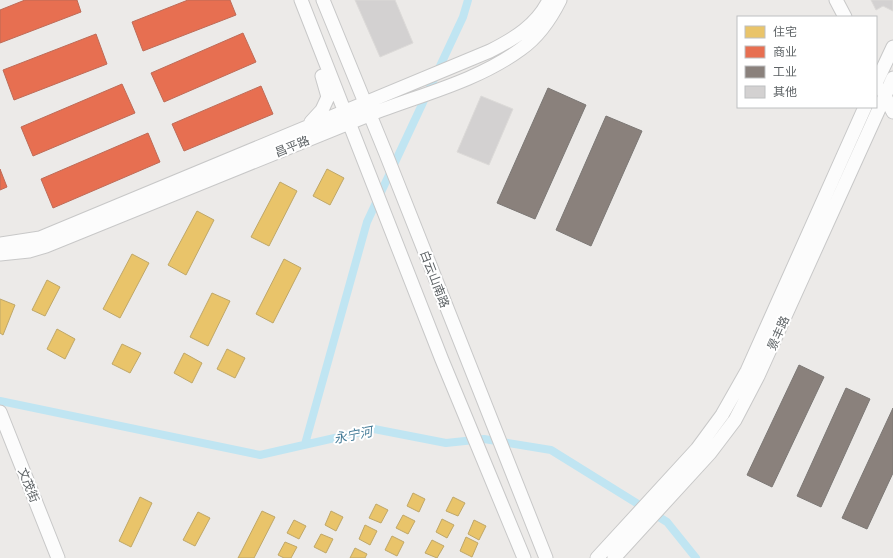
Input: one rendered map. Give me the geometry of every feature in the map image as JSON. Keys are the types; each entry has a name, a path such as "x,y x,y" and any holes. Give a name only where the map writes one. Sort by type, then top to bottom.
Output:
{"main road":[{"name":"白云山南路","path":"323,0 386,154 546,558"},
{"name":"昌平路","path":"0,244 40,238 344,110 459,65 513,40 533,22 549,0"},
{"name":"昌平路","path":"0,254 29,251 46,246 369,115 451,85 497,64 522,49 540,31 560,0"},
{"path":"836,0 844,16"},
{"name":"白云山南路","path":"302,4 389,226 524,558"},
{"path":"302,4 305,30 328,97 322,110 309,125"},
{"path":"877,80 893,47"},
{"name":"景丰路","path":"614,558 644,528 678,490 735,420 755,382 893,78"},
{"path":"877,83 885,95 893,112"},
{"name":"景丰路","path":"597,558 697,448 722,415 747,371 865,108"},
{"name":"文茂街","path":"0,412 58,558"}],"building: 住宅":[{"path":"327,169 344,178 330,205 313,196"},
{"path":"280,182 297,191 269,246 251,237"},
{"path":"197,211 214,220 186,275 168,265"},
{"path":"132,254 149,263 120,318 103,309"},
{"path":"284,259 301,268 273,323 256,314"},
{"path":"47,280 60,287 45,316 32,310"},
{"path":"212,293 230,301 208,346 190,337"},
{"path":"0,299 15,305 3,335 0,333"},
{"path":"57,329 75,339 65,359 47,349"},
{"path":"122,344 141,353 130,373 112,364"},
{"path":"227,349 245,358 235,378 217,369"},
{"path":"184,353 202,363 192,383 174,373"},
{"path":"413,493 425,499 419,512 407,506"},
{"path":"140,497 152,503 131,547 119,541"},
{"path":"453,497 465,503 458,516 446,511"},
{"path":"376,504 388,510 381,523 369,518"},
{"path":"262,511 275,517 254,558 238,558"},
{"path":"331,511 343,517 336,531 325,525"},
{"path":"198,512 210,518 195,546 183,540"},
{"path":"403,515 415,521 408,534 396,528"},
{"path":"442,519 454,525 447,538 436,532"},
{"path":"294,520 306,526 299,539 287,533"},
{"path":"474,520 486,526 479,540 468,534"},
{"path":"365,525 377,531 370,545 359,539"},
{"path":"321,534 333,539 326,553 314,547"},
{"path":"392,536 404,542 397,556 385,550"},
{"path":"466,537 478,543 472,557 460,551"},
{"path":"432,540 444,546 437,558 425,553"},
{"path":"285,542 297,547 291,558 284,558 278,555"},
{"path":"355,548 367,554 365,558 350,558"}],"building: 商业":[{"path":"25,0 77,0 81,12 0,43 0,10"},
{"path":"188,0 230,0 236,15 143,51 132,22"},
{"path":"243,33 256,62 164,102 151,73"},
{"path":"96,34 107,64 14,100 3,70"},
{"path":"122,84 135,113 33,156 21,127"},
{"path":"261,86 273,114 184,151 172,124"},
{"path":"148,133 160,162 53,208 41,179"},
{"path":"0,169 7,187 0,190"}],"building: 工业":[{"path":"548,88 586,105 535,219 497,203"},
{"path":"606,116 642,131 591,246 556,230"},
{"path":"799,365 824,377 772,487 747,475"},
{"path":"846,388 870,399 821,507 797,496"},
{"path":"893,408 893,473 867,529 842,518"}],"building: 其他":[{"path":"355,0 395,0 413,43 380,57"},
{"path":"871,0 893,0 893,11 883,6 876,10"},
{"path":"481,96 513,109 489,165 457,152"}],"waterway":[{"path":"305,444 367,222 463,17 468,0"},
{"name":"永宁河","path":"0,401 260,455 374,429 446,443 484,439 551,450 667,522 696,558"}]}
